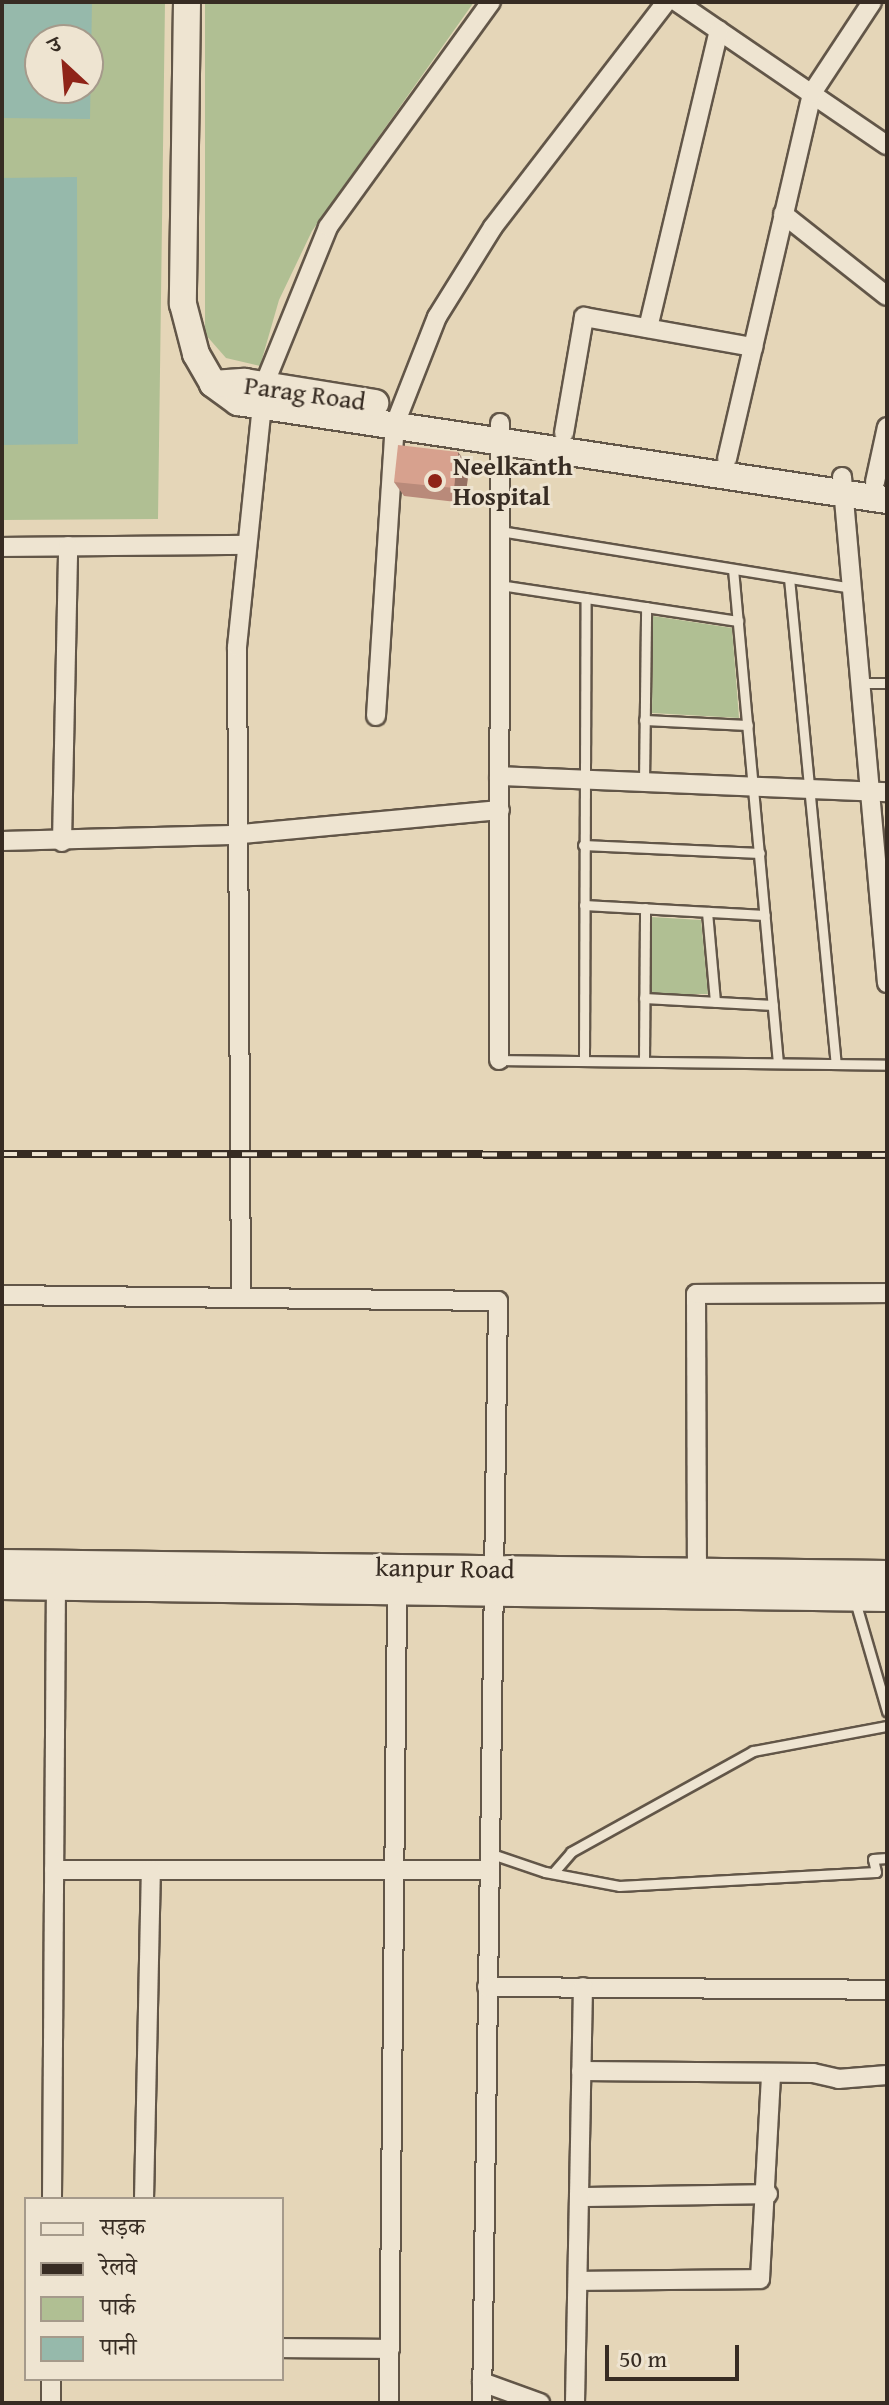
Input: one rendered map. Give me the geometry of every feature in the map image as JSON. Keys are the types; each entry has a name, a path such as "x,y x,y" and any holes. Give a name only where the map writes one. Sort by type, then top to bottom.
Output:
{"street":[{"name":"Parag Road","path":"187,2 183,304 196,354 213,384 238,402 263,395 883,489"},
{"path":"241,1298 237,647 263,395 328,227 491,2"},
{"path":"376,716 399,416 437,317 493,227 666,2"},
{"path":"677,2 887,145"},
{"path":"727,459 812,93 872,2"},
{"path":"648,328 719,30"},
{"path":"783,214 887,296"},
{"path":"564,433 584,317 753,347"},
{"path":"883,489 887,427"},
{"name":"Parag Road","path":"500,432 564,433 727,459 843,485"},
{"path":"499,1060 500,432"},
{"path":"843,485 861,683 879,791 887,983"},
{"path":"2,547 247,545"},
{"path":"62,842 68,546"},
{"path":"499,776 879,791"},
{"path":"2,841 62,842 238,833 500,810"},
{"path":"887,1293 696,1294 697,1584 854,1598 887,1598"},
{"path":"2,1295 498,1301 482,2403"},
{"name":"kanpur Road","path":"2,1563 56,1576 493,1582 697,1584 887,1574"},
{"path":"2,1586 56,1576 397,1593 493,1582"},
{"path":"52,2197 56,1576"},
{"path":"389,2403 397,1593"},
{"path":"54,1870 394,1870 489,1861"},
{"path":"144,2197 151,1870"},
{"path":"487,1987 887,1990"},
{"path":"575,2403 583,1987"},
{"path":"581,2071 887,2075"},
{"path":"578,2281 760,2279 768,2194 771,2075"},
{"path":"579,2197 768,2194"},
{"path":"284,2348 390,2349"},
{"path":"51,2381 51,2403"},
{"path":"482,2382 540,2403"}],"lane":[{"path":"500,531 852,589"},
{"path":"733,569 778,1062"},
{"path":"789,578 805,788 836,1063"},
{"path":"500,585 738,621"},
{"path":"584,1060 586,598"},
{"path":"644,782 646,607"},
{"path":"861,683 887,683"},
{"path":"644,720 748,725"},
{"path":"583,845 760,853"},
{"path":"584,905 765,915"},
{"path":"644,1061 645,908"},
{"path":"707,912 715,1002"},
{"path":"644,998 773,1005"},
{"path":"499,1060 887,1065"},
{"path":"854,1598 887,1711"},
{"path":"553,1873 571,1852 753,1751 887,1726"},
{"path":"489,1861 619,1886 876,1872 873,1859 887,1858"}],"green space":[{"path":"2,2 165,2 158,519 2,520"},
{"path":"205,2 474,2 312,231 279,300 260,366 226,358 205,334"},
{"path":"653,616 732,628 739,718 652,713"},
{"path":"651,917 701,920 708,994 651,994"}],"water":[{"path":"2,2 92,2 92,24 24,24 24,104 90,104 90,119 2,118"},
{"path":"77,177 78,444 2,445 2,178"}],"building":[{"path":"398,445 458,452 454,488 394,482"}],"railway":[{"path":"2,1154 887,1155"}],"place":[{"name":"Neelkanth Hospital","path":"435,481"}]}
